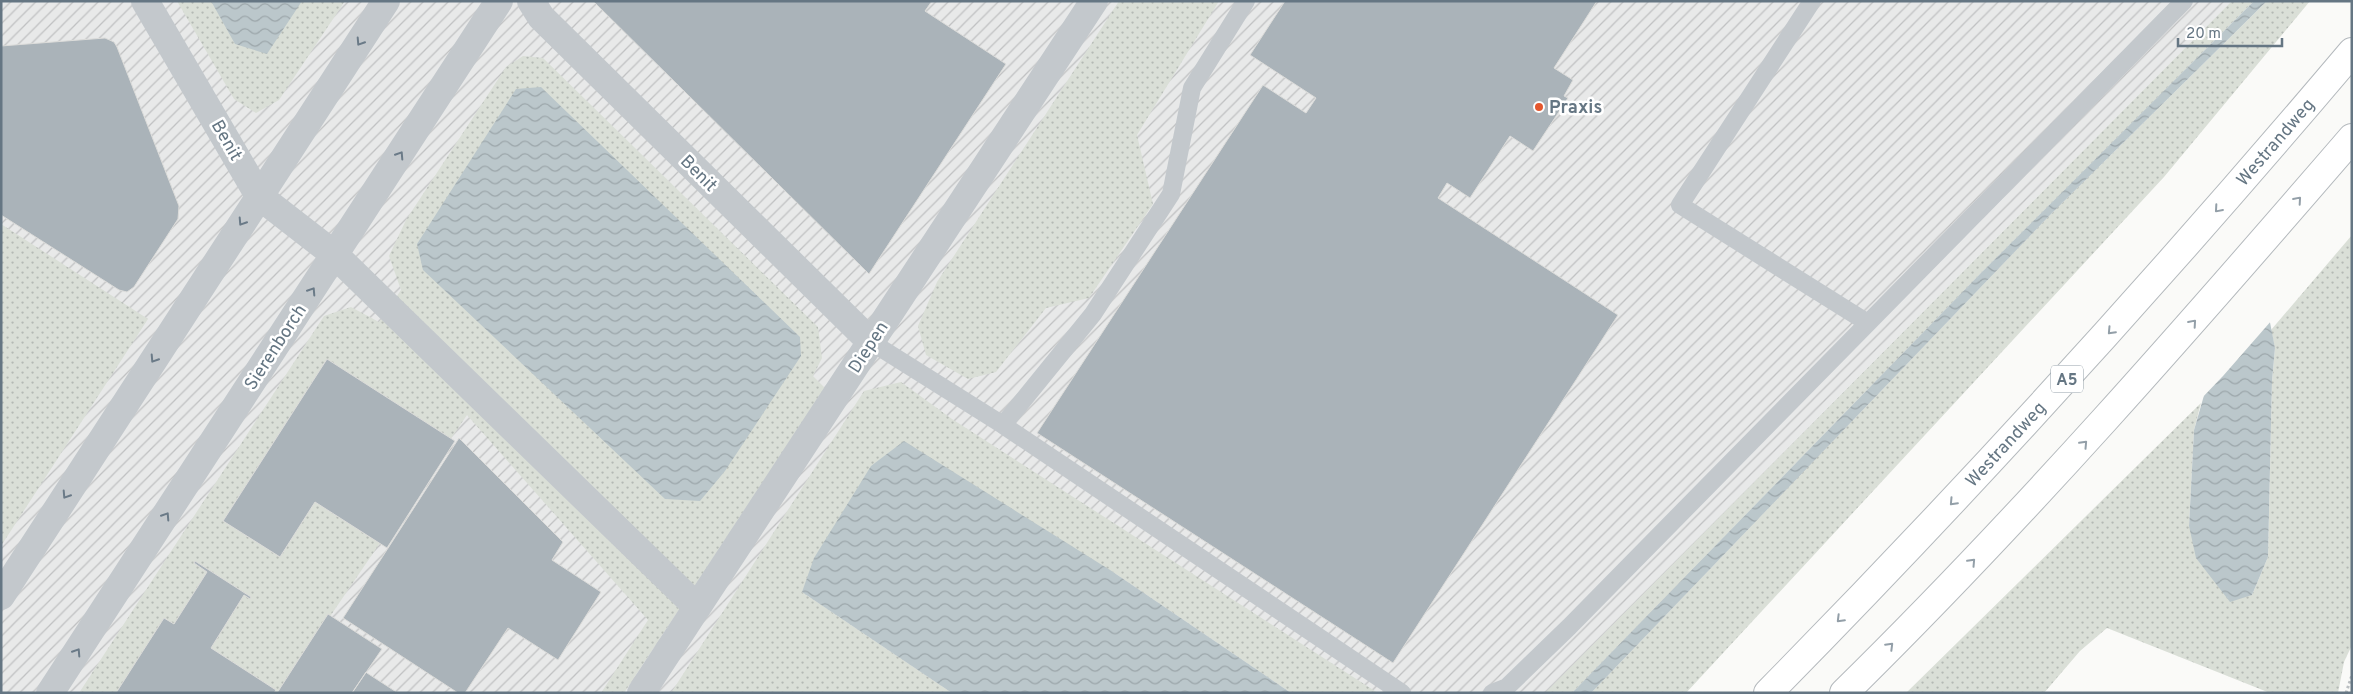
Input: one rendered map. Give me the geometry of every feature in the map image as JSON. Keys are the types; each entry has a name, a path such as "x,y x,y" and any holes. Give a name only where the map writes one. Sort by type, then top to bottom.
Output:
{"highway":[{"name":"Westrandweg","path":"1768,693 1901,558 2118,324 2352,52"},
{"path":"1844,693 1939,597 2094,433 2171,348 2352,138"}],"street":[{"name":"Benit","path":"145,1 259,196 335,255 696,606"},
{"path":"1,596 386,1"},
{"name":"Sierenborch","path":"50,693 499,1"},
{"name":"Benit","path":"531,1 541,17 871,342"},
{"name":"Diepen","path":"641,693 696,606 1094,1"}],"lane":[{"path":"1003,425 1094,314 1171,194 1192,88 1246,1"},
{"path":"1812,1 1680,205 1868,323"},
{"path":"1492,693 1507,687 1569,626 2184,1"},
{"path":"871,342 1003,425 1402,693"}],"path":[{"path":"2346,693 2352,675"}],"shaded area":[{"path":"1,1 2246,1 1634,693 1,693"},
{"path":"177,1 345,1 279,100 256,113 234,99"},
{"path":"1119,1 1219,1 1137,135 1153,204 1089,298 1046,308 996,372 968,379 926,355 918,326 937,282"},
{"path":"2232,1 2254,1 1980,274 1572,693 1545,693"},
{"path":"2267,1 2310,1 2164,177 1686,693 1591,693 2051,214"},
{"path":"523,56 543,58 818,327 822,358 813,376 825,388 624,693 601,693 648,620 467,415 278,693 79,693 324,316 351,307 379,322 401,290 389,256 406,220 506,67"},
{"path":"1,224 148,319 1,546"},
{"path":"2352,235 2352,645 2344,662 2338,693 2270,693 2107,628 2080,651 2044,693 1906,693 2201,403 2194,430 2189,526 2252,595 2268,557 2272,381 2275,348 2271,330"},
{"path":"901,382 952,419 1378,693 1291,693 1110,570 802,592 952,693 671,693 864,391"}],"water":[{"path":"211,1 302,1 267,54 235,44"},
{"path":"2254,1 2267,1 2051,214 1591,693 1572,693 1980,274"},
{"path":"541,87 800,337 801,356 725,471 700,501 665,499 423,270 417,244 516,89"},
{"path":"2267,307 2275,348 2272,381 2268,557 2252,595 2230,602 2196,558 2189,526 2194,430 2220,340"},
{"path":"904,441 1110,570 1291,693 952,693 802,592 814,558 871,466"}],"pier":[{"path":"2266,305 2270,307 2272,320 2200,400 2218,338"}],"building":[{"path":"593,1 932,1 925,11 1006,64 869,274"},
{"path":"1285,1 1597,1 1554,68 1573,80 1564,96 1568,98 1533,151 1510,136 1470,198 1447,183 1438,198 1618,315 1393,663 1037,433 1263,85 1306,113 1316,98 1250,55"},
{"path":"105,38 114,42 117,47 179,206 178,219 134,287 127,292 119,290 1,215 1,46"},
{"path":"327,359 455,441 387,548 315,502 280,557 223,521"},
{"path":"459,438 563,542 552,560 601,592 558,660 508,628 465,693 458,693 343,618"},
{"path":"195,561 251,597 250,599 244,595 211,648 276,690 274,693 116,693 164,618 174,624 207,572 194,563"},
{"path":"328,614 382,649 352,693 277,693"},
{"path":"367,673 398,693 352,693"}],"place":[{"name":"Praxis","path":"1539,107"}]}
